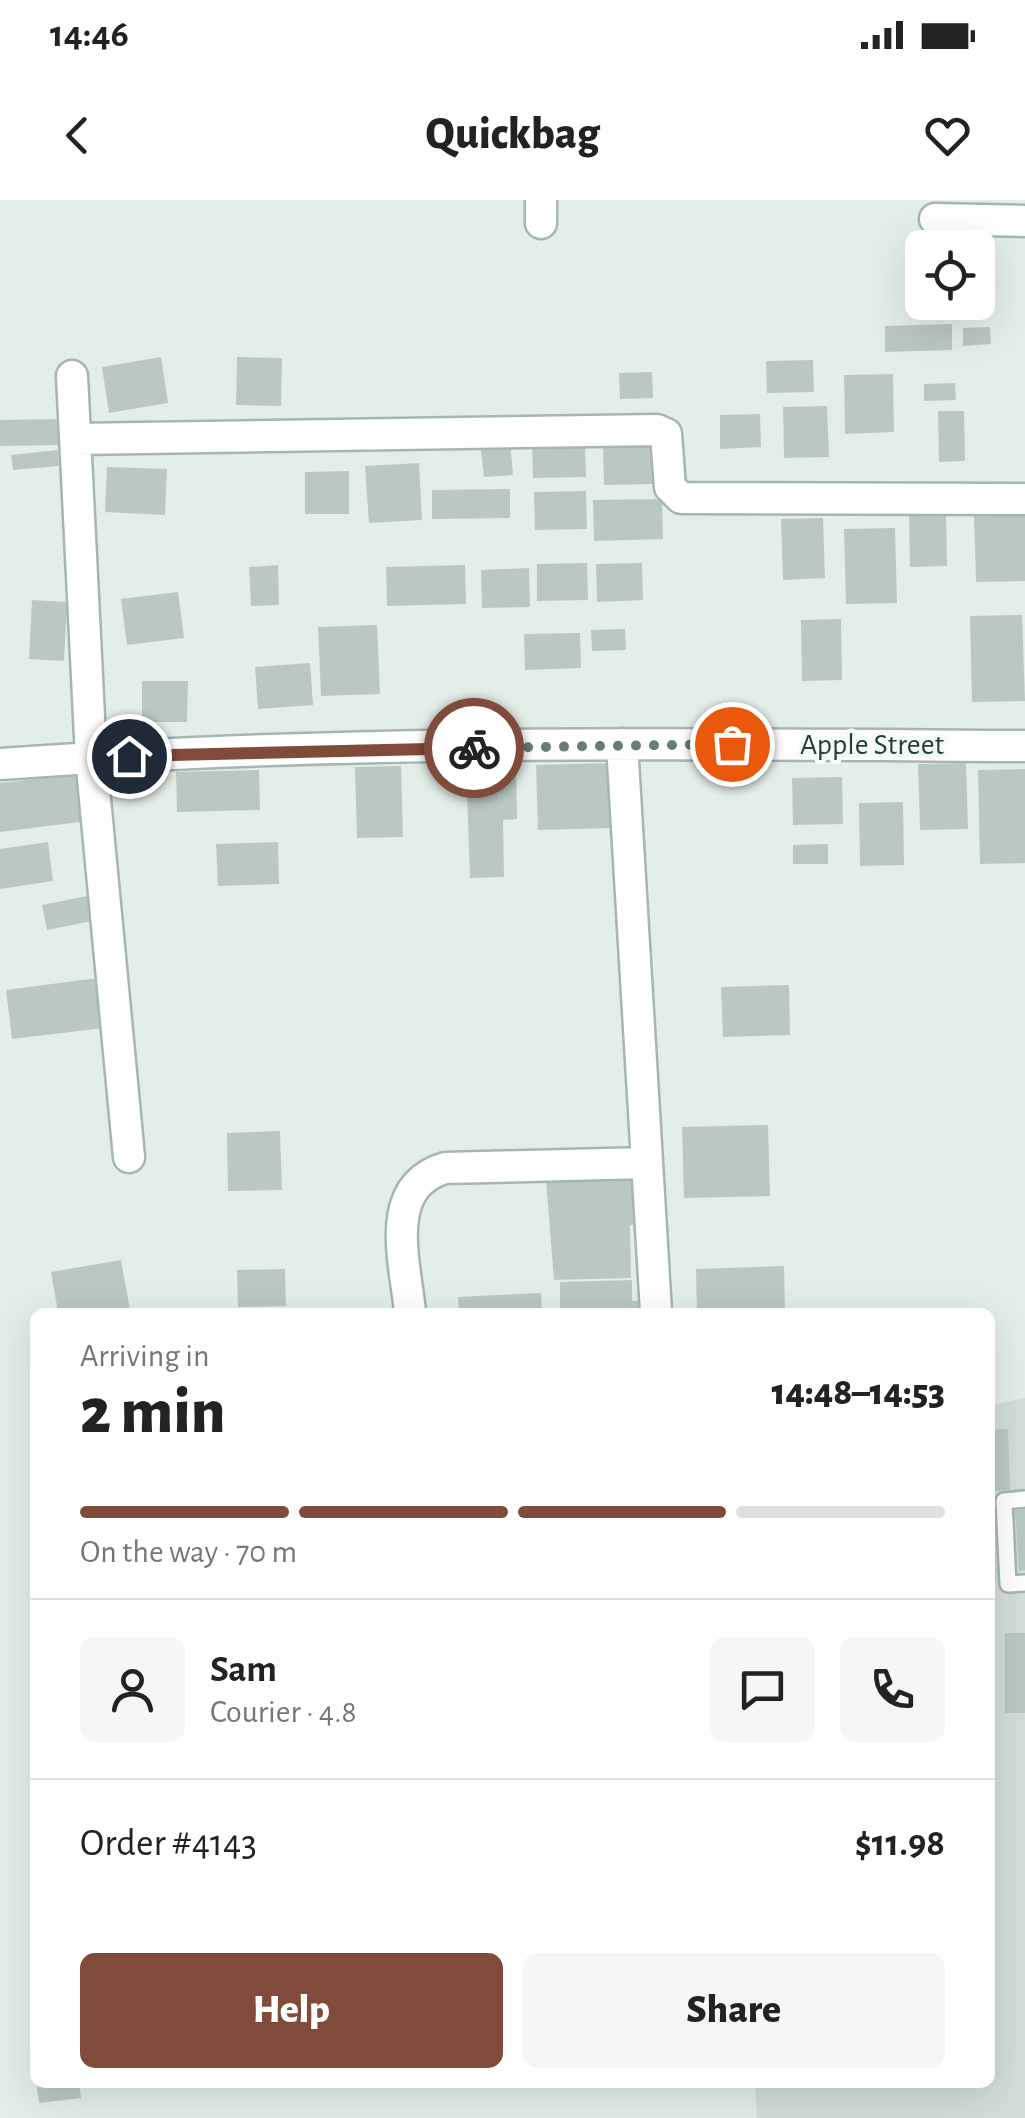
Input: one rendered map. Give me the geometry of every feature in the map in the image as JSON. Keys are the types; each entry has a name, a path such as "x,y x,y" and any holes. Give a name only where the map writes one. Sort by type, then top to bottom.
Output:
{"street":[{"path":"935,219 1025,220"},
{"path":"72,376 91,757 129,1158"},
{"path":"76,440 657,430 666,434 670,487 682,498 1025,499"},
{"path":"622,744 656,1308"},
{"name":"Apple Street","path":"0,764 91,757 622,744 1025,746"},
{"path":"410,1308 404,1202 412,1185 428,1173 445,1168 645,1163"}],"lane":[{"path":"1025,1499 1004,1501 1008,1584 1025,1583"}],"shaded area":[{"path":"1025,1398 1025,2118 757,2118 755,2088 995,2088 995,1404"}],"building":[{"path":"952,324 952,350 885,352 885,326"},
{"path":"990,327 991,344 963,346 963,328"},
{"path":"161,357 168,403 109,413 102,367"},
{"path":"237,357 282,358 281,406 236,405"},
{"path":"813,360 814,392 767,393 766,361"},
{"path":"652,372 653,398 620,399 619,373"},
{"path":"893,374 894,432 845,434 844,375"},
{"path":"955,383 956,400 924,401 924,384"},
{"path":"827,406 829,457 784,458 783,407"},
{"path":"938,411 964,411 965,461 939,462"},
{"path":"760,414 761,447 720,449 720,415"},
{"path":"64,419 64,445 0,446 0,420"},
{"path":"510,440 513,475 484,477 480,442"},
{"path":"656,443 658,484 604,485 603,445"},
{"path":"585,446 586,477 533,478 532,448"},
{"path":"58,450 59,466 13,470 11,455"},
{"path":"419,463 422,520 369,523 365,466"},
{"path":"107,467 167,469 165,515 105,512"},
{"path":"349,471 349,514 305,514 305,472"},
{"path":"510,489 510,518 432,519 432,490"},
{"path":"586,491 587,529 535,530 534,492"},
{"path":"662,499 663,539 594,541 593,500"},
{"path":"946,512 947,566 910,567 909,513"},
{"path":"1025,515 1025,581 976,582 974,516"},
{"path":"823,518 825,578 783,580 781,519"},
{"path":"895,528 897,603 846,604 844,529"},
{"path":"587,563 588,600 537,601 537,564"},
{"path":"642,563 643,600 597,602 596,564"},
{"path":"278,565 279,605 251,606 249,567"},
{"path":"465,565 466,604 387,606 386,567"},
{"path":"529,568 530,607 482,608 481,570"},
{"path":"178,592 184,638 127,645 121,599"},
{"path":"32,600 67,602 64,661 29,659"},
{"path":"1022,615 1025,701 972,702 970,616"},
{"path":"841,619 842,680 802,681 801,620"},
{"path":"377,625 380,694 321,696 318,627"},
{"path":"625,629 626,650 592,651 591,630"},
{"path":"580,633 581,668 525,670 524,634"},
{"path":"310,663 313,705 258,709 255,667"},
{"path":"142,681 188,681 187,722 142,722"},
{"path":"516,763 517,819 503,820 504,877 470,878 466,764"},
{"path":"610,763 612,828 538,830 536,765"},
{"path":"966,763 968,829 920,830 918,764"},
{"path":"401,766 403,837 357,838 355,767"},
{"path":"1025,769 1025,863 980,864 978,770"},
{"path":"259,770 260,810 177,812 176,772"},
{"path":"82,774 88,821 0,832 0,783"},
{"path":"842,777 843,824 793,825 792,778"},
{"path":"903,802 904,865 860,866 859,803"},
{"path":"48,842 53,881 0,889 0,849"},
{"path":"278,842 279,884 218,886 216,844"},
{"path":"828,844 828,864 793,864 793,845"},
{"path":"87,896 92,921 47,930 42,905"},
{"path":"105,977 112,1027 12,1039 6,990"},
{"path":"789,985 790,1035 723,1037 721,987"},
{"path":"768,1125 770,1196 684,1198 682,1127"},
{"path":"280,1131 282,1190 228,1191 227,1133"},
{"path":"640,1178 641,1225 630,1225 631,1278 554,1280 546,1180"},
{"path":"121,1260 130,1308 57,1308 51,1272"},
{"path":"784,1266 785,1308 697,1308 696,1269"},
{"path":"285,1269 286,1306 238,1307 237,1270"},
{"path":"632,1280 632,1301 641,1301 641,1308 560,1308 560,1282"},
{"path":"541,1293 542,1308 459,1308 458,1297"},
{"path":"1008,1429 1010,1490 995,1491 995,1430"},
{"path":"1025,1509 1025,1570 1019,1571 1015,1510"},
{"path":"1005,1633 1025,1633 1025,1713 1005,1713"},
{"path":"37,2088 80,2088 81,2098 39,2103"}],"way so far":[{"path":"474,748 732,744"}],"route":[{"path":"129,756 474,748"}]}
